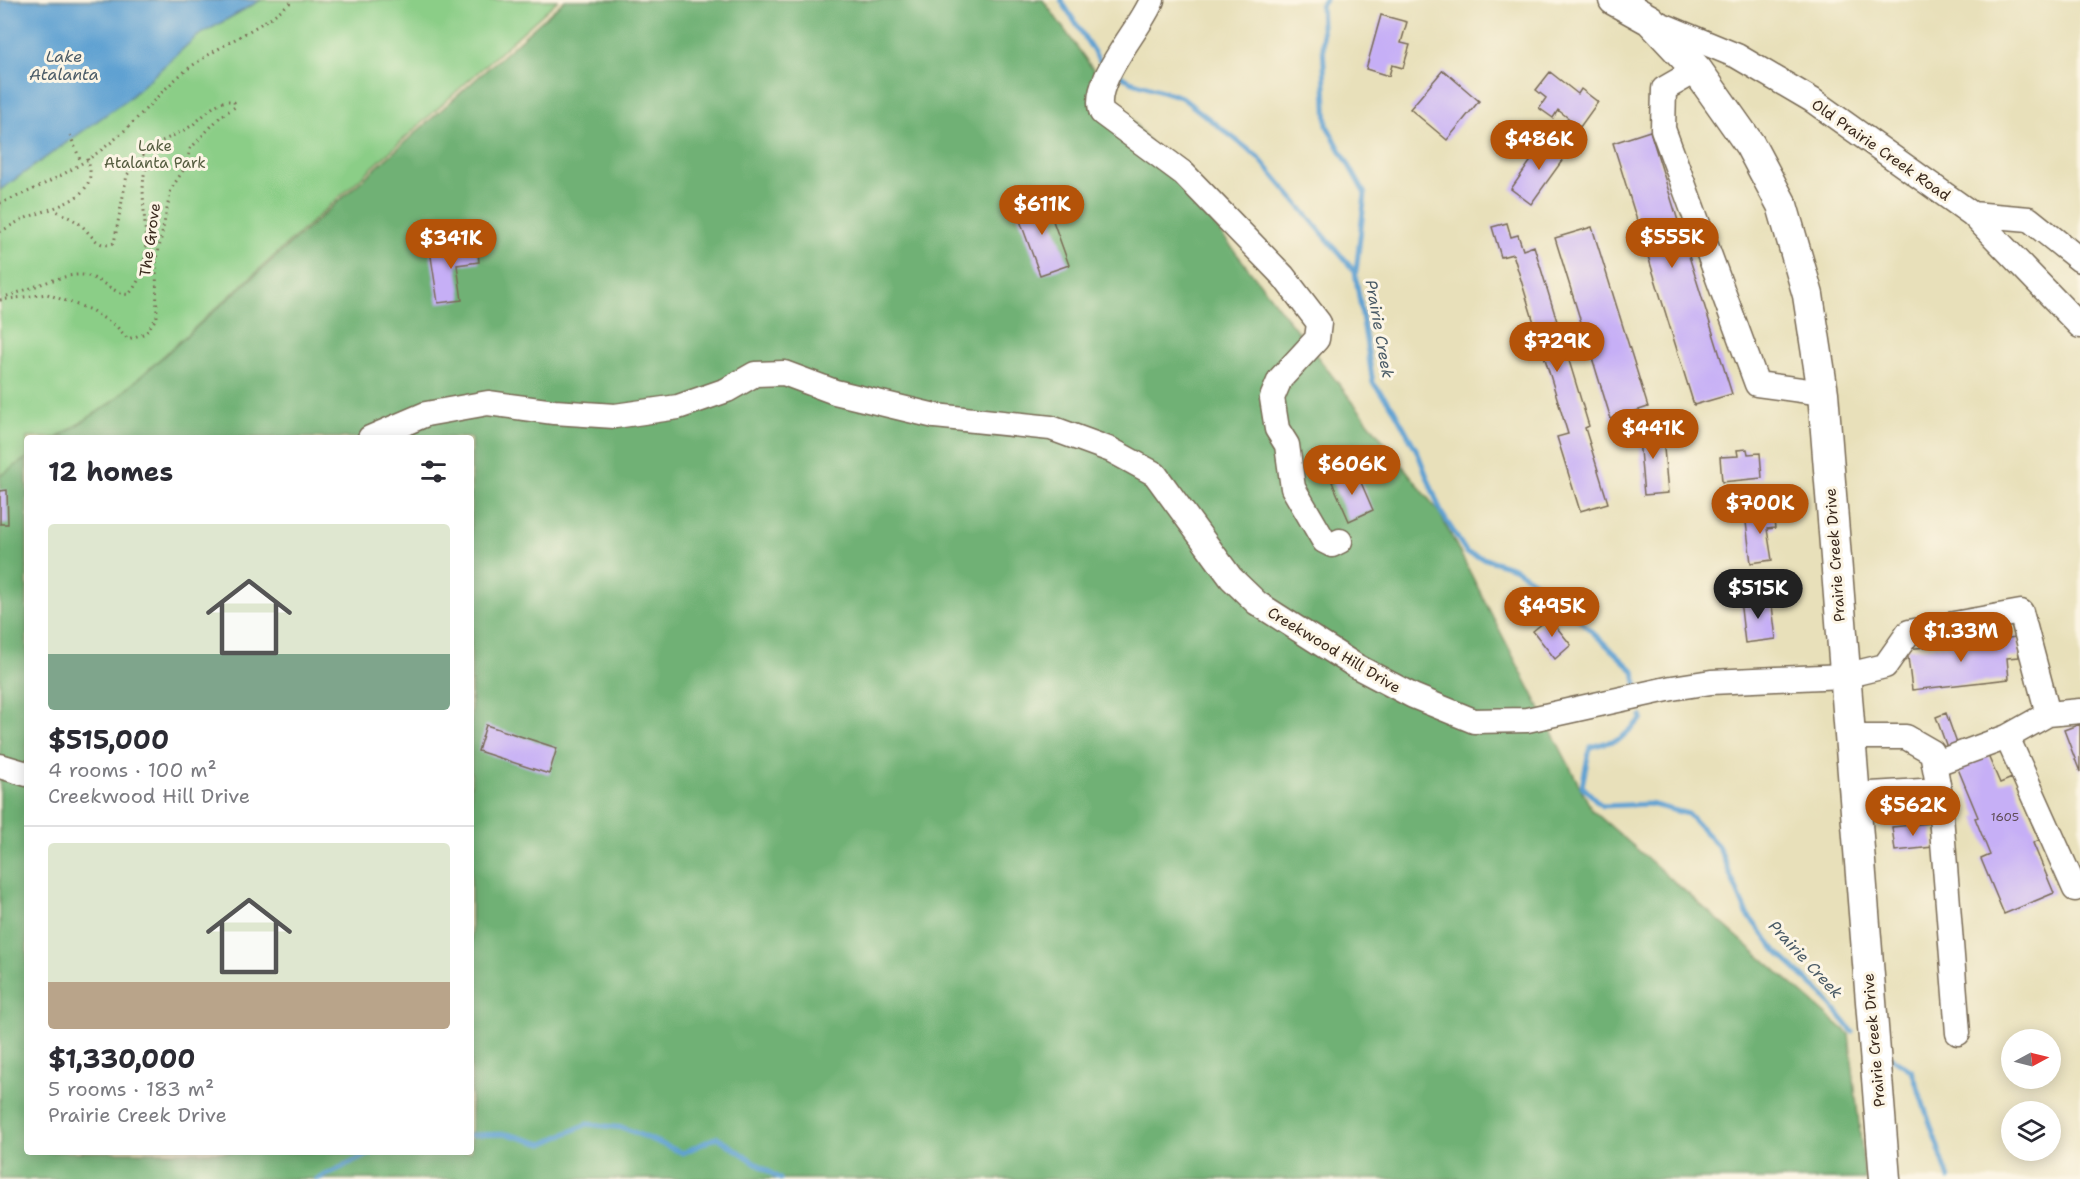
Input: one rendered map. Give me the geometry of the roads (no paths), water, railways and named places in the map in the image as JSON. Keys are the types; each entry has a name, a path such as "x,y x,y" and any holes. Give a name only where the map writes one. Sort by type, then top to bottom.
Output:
{"main road":[{"name":"Prairie Creek Drive","path":"1614,0 1650,20 1697,70 1750,145 1782,205 1808,295 1823,393 1885,1179"}],"street":[{"path":"1152,0 1105,80 1098,104 1102,113 1183,173 1283,276 1319,322 1317,339 1280,379 1272,398 1277,429 1287,445 1293,488 1324,541 1332,545 1340,541"},
{"name":"Old Prairie Creek Road","path":"1650,20 1737,56 1812,100 1971,214 2080,326"},
{"path":"1697,70 1664,89 1663,129 1757,384 1823,393"},
{"path":"1971,214 2029,219 2080,260"},
{"name":"Creekwood Hill Drive","path":"377,435 426,414 488,404 615,416 668,408 727,390 755,374 784,373 835,392 935,416 1051,428 1111,450 1155,474 1231,578 1257,603 1356,666 1413,696 1474,721 1527,720 1628,697 1711,682 1844,676 1885,666 1909,632 2021,612 2048,714"},
{"path":"1935,764 2007,737 2048,714 2080,711"},
{"path":"1850,737 1906,737 1932,752 1939,790 1958,1033"},
{"path":"2007,737 2075,889"},
{"path":"0,766 24,773"},
{"path":"1854,795 1939,790"}],"water":[{"name":"Lake Atalanta","path":"0,0 261,0 196,37 128,99 0,190"}],"waterway":[{"name":"Prairie Creek","path":"1061,0 1099,60 1106,65"},
{"path":"1325,0 1321,6 1327,126 1365,194 1356,272"},
{"name":"Prairie Creek","path":"1116,72 1130,81 1181,97 1258,157 1355,272 1373,383 1393,408 1417,451 1441,512 1467,553 1514,568 1546,589 1634,671 1637,688"},
{"name":"Prairie Creek","path":"1641,716 1642,719 1620,739 1590,747 1582,786 1602,806 1650,804 1688,814 1718,846 1747,914 1777,952 1823,995 1853,1032"},
{"name":"Prairie Creek","path":"1885,1053 1912,1071 1949,1179"},
{"path":"474,1135 507,1134 543,1144 587,1124 624,1128 683,1153 717,1137 780,1179"},
{"path":"317,1179 368,1155"}],"park label":[{"name":"Lake Atalanta Park","path":"155,154"}]}
